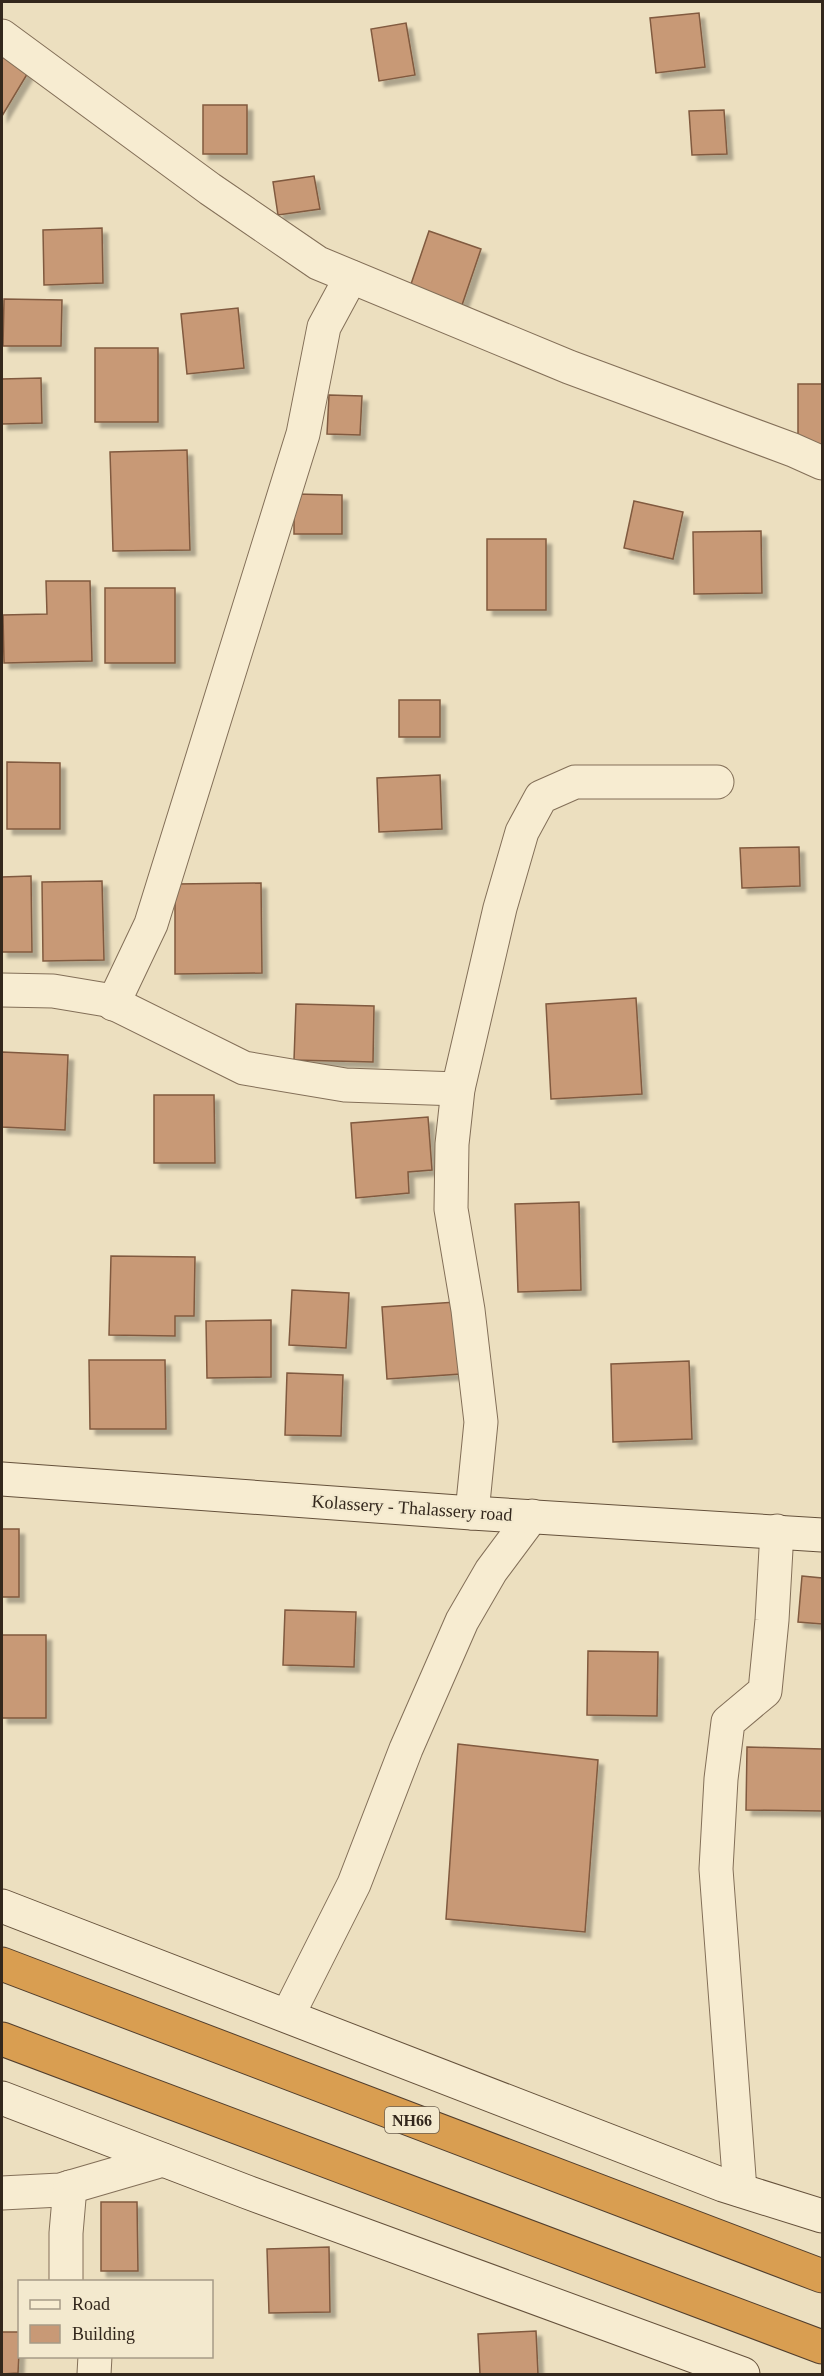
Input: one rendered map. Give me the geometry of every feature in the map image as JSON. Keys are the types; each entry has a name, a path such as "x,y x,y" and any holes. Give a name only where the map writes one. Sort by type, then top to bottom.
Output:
{"highway":[{"name":"NH66","path":"2,1964 822,2276"},
{"path":"2,2039 822,2347"}],"street":[{"path":"2,36 210,189 318,262 568,367 793,450 822,463"},
{"path":"113,1004 151,924 303,434 324,327 351,277"},
{"path":"472,1513 481,1422 468,1310 451,1209 452,1144 458,1089 500,908 522,832 541,797 575,782 717,782"},
{"path":"2,990 53,991 107,1000 244,1068 345,1084 458,1089"},
{"name":"Kolassery - Thalassery road","path":"2,1479 472,1513 822,1534"},
{"path":"288,2015 354,1884 406,1749 462,1621 491,1571 532,1516"},
{"path":"740,2190 716,1869 721,1779 728,1722 765,1691 777,1531"},
{"path":"2,1906 740,2190 822,2216"},
{"path":"2,2098 163,2160 743,2374"},
{"path":"2,2193 60,2190 163,2160"},
{"path":"66,2280 66,2233 70,2187"},
{"path":"94,2374 95,2358"}],"building":[{"path":"699,13 705,67 656,73 650,18"},
{"path":"406,23 415,75 379,81 371,29"},
{"path":"2,54 29,71 2,116"},
{"path":"203,105 247,105 247,154 203,154"},
{"path":"724,110 727,154 692,155 689,111"},
{"path":"314,176 320,209 278,215 273,182"},
{"path":"102,228 103,283 44,285 43,230"},
{"path":"429,231 481,249 461,308 409,290"},
{"path":"4,299 62,300 61,346 3,346"},
{"path":"238,308 244,368 187,374 181,314"},
{"path":"95,348 158,348 158,422 95,422"},
{"path":"41,378 42,423 2,424 2,379"},
{"path":"798,384 822,384 822,446 798,446"},
{"path":"329,395 362,396 360,435 327,434"},
{"path":"187,450 190,550 113,551 110,452"},
{"path":"294,494 342,495 342,534 294,534"},
{"path":"634,501 683,512 673,559 624,548"},
{"path":"761,531 762,593 694,594 693,532"},
{"path":"487,539 546,539 546,610 487,610"},
{"path":"46,581 90,581 92,661 4,663 3,615 47,614"},
{"path":"105,588 175,588 175,663 105,663"},
{"path":"399,700 440,700 440,737 399,737"},
{"path":"7,762 60,763 60,829 7,829"},
{"path":"440,775 442,829 379,832 377,778"},
{"path":"799,847 800,886 742,888 740,848"},
{"path":"31,876 32,952 2,952 2,877"},
{"path":"102,881 104,960 43,961 42,882"},
{"path":"261,883 262,973 175,974 175,884"},
{"path":"636,998 642,1094 551,1099 546,1004"},
{"path":"296,1004 374,1006 373,1062 294,1060"},
{"path":"2,1052 68,1055 65,1130 2,1127"},
{"path":"154,1095 214,1095 215,1163 154,1163"},
{"path":"428,1117 432,1170 408,1172 409,1193 356,1198 351,1123"},
{"path":"579,1202 581,1290 518,1292 515,1204"},
{"path":"111,1256 195,1257 194,1316 175,1316 175,1336 109,1335"},
{"path":"292,1290 349,1293 346,1348 289,1345"},
{"path":"456,1302 461,1374 387,1379 382,1307"},
{"path":"271,1320 271,1377 207,1378 206,1321"},
{"path":"89,1360 165,1360 166,1429 90,1429"},
{"path":"689,1361 692,1439 613,1442 611,1364"},
{"path":"287,1373 343,1375 341,1436 285,1435"},
{"path":"2,1529 19,1529 19,1597 2,1597"},
{"path":"802,1576 822,1578 822,1624 798,1622"},
{"path":"285,1610 356,1612 354,1667 283,1665"},
{"path":"2,1635 46,1635 46,1718 2,1718"},
{"path":"588,1651 658,1652 657,1716 587,1715"},
{"path":"458,1744 598,1760 585,1932 446,1919"},
{"path":"747,1747 822,1749 822,1811 746,1810"},
{"path":"101,2202 137,2202 138,2271 101,2271"},
{"path":"329,2247 330,2312 269,2313 267,2249"},
{"path":"536,2331 538,2374 480,2374 478,2334"},
{"path":"2,2332 18,2332 18,2373 2,2374"}]}
